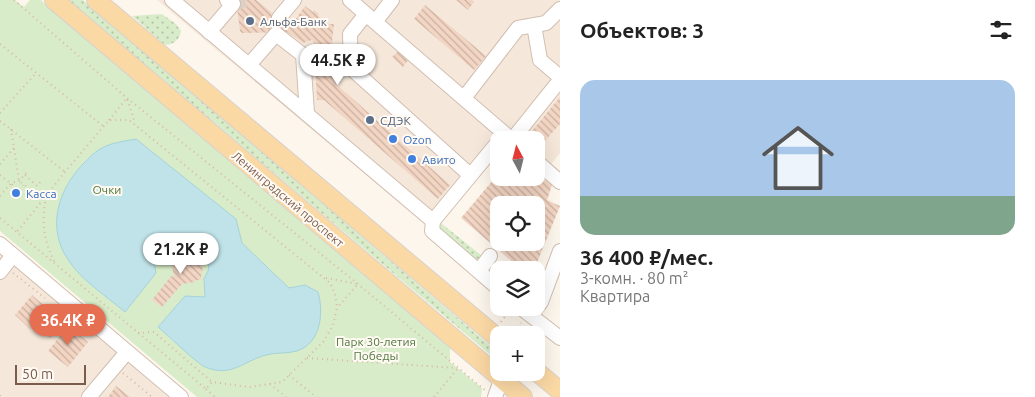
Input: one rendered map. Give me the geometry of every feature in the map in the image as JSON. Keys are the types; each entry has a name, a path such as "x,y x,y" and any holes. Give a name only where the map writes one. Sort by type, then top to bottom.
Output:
{"main road":[{"name":"Ленинградский проспект","path":"54,0 490,371"},
{"path":"96,0 490,331"},
{"path":"545,378 560,391"},
{"name":"Ленинградский проспект","path":"502,381 522,397"}],"street":[{"path":"172,0 433,222"},
{"path":"279,18 294,0"},
{"path":"350,0 464,98 497,131"},
{"path":"392,0 350,34 351,68 470,175"},
{"path":"209,32 232,3"},
{"path":"464,98 518,28 546,23 560,9"},
{"path":"512,131 560,79 540,60 534,25"},
{"path":"249,65 276,33 303,54 306,113"},
{"path":"490,154 470,175 433,222 432,231 490,281"},
{"path":"545,169 560,182"},
{"path":"0,244 6,264 127,352 181,397"},
{"path":"545,291 560,251"},
{"path":"478,271 490,256"},
{"path":"528,316 560,337"},
{"path":"89,397 127,352"},
{"path":"491,394 500,381"}],"path":[{"path":"14,0 127,98 491,394"},
{"path":"0,44 103,126"},
{"path":"0,114 36,73"},
{"path":"17,232 64,172 127,98"},
{"path":"127,98 135,124"},
{"path":"109,120 129,120 135,124 330,283 335,294 336,308 333,325 324,341 282,382 249,387 212,382 154,332 138,333"},
{"path":"0,121 64,172"},
{"path":"10,129 19,181 43,200"},
{"path":"0,164 14,148"},
{"path":"0,196 11,183 19,181 27,172"},
{"path":"0,174 19,190 23,185"},
{"path":"24,175 37,186"},
{"path":"32,192 42,180"},
{"path":"46,195 43,211 44,233 56,265"},
{"path":"0,218 215,397"},
{"path":"6,264 47,300"},
{"path":"324,278 358,284"},
{"path":"336,308 358,284"},
{"path":"51,330 64,314 54,306 58,321"},
{"path":"503,319 510,316"},
{"path":"307,358 458,368"},
{"path":"115,366 152,397"},
{"path":"434,397 458,368"},
{"path":"289,375 316,397"},
{"path":"206,389 212,382"},
{"path":"270,384 286,397"}],"shaded area":[{"path":"157,0 560,0 560,153 548,168 545,165 545,131 490,131 490,161 432,231"},
{"path":"0,252 168,397 0,397"}],"green space":[{"name":"Очки","path":"0,0 15,0 24,7 30,0 41,0 450,347 450,362 482,388 481,397 197,397 0,231"},
{"path":"68,0 83,0 490,345 490,354"},
{"path":"162,14 176,24 181,31 176,41 171,44 165,45 132,16"},
{"path":"437,220 481,255 479,259 475,259 440,232"}],"water":[{"path":"136,139 236,219 242,243 289,288 305,285 318,292 321,309 319,326 316,334 305,347 293,352 266,355 230,370 214,370 201,364 158,327 185,296 205,297 204,279 209,264 201,249 182,248 153,254 156,273 125,312 83,278 69,262 59,241 57,230 57,218 62,195 74,174 96,152 109,145"}],"building":[{"path":"236,0 256,0 290,27 305,6 313,12 314,10 319,14 318,16 329,24 334,24 332,42 336,84 450,185 438,199 324,100 317,100 314,43 312,40 303,43 287,32 242,33 240,31"},
{"path":"456,0 471,0 474,2 468,10"},
{"path":"425,5 486,56 474,70 414,19"},
{"path":"399,50 409,59 403,67 392,57"},
{"path":"560,97 560,124 545,141 545,131 532,131"},
{"path":"545,180 552,185 547,200 560,206 545,243 545,196 490,196 490,243 461,218 490,184 490,186 545,186"},
{"path":"500,251 542,251 538,261 511,261"},
{"path":"187,252 200,253 203,268 201,280 182,284 162,307 152,300 171,276 174,277 173,256"},
{"path":"32,295 48,309 30,329 15,315"},
{"path":"68,326 88,342 68,367 48,351"},
{"path":"45,327 53,334 50,339 42,332"},
{"path":"116,386 130,397 108,397"}],"tunnel":[{"path":"237,3 245,0"}],"place":[{"name":"Альфа-Банк","path":"250,21"},
{"name":"СДЭК","path":"370,120"},
{"name":"Ozon","path":"393,139"},
{"name":"Авито","path":"412,159"},
{"name":"Касса","path":"16,193"}],"park label":[{"name":"Парк 30-летия Победы","path":"376,348"}]}
